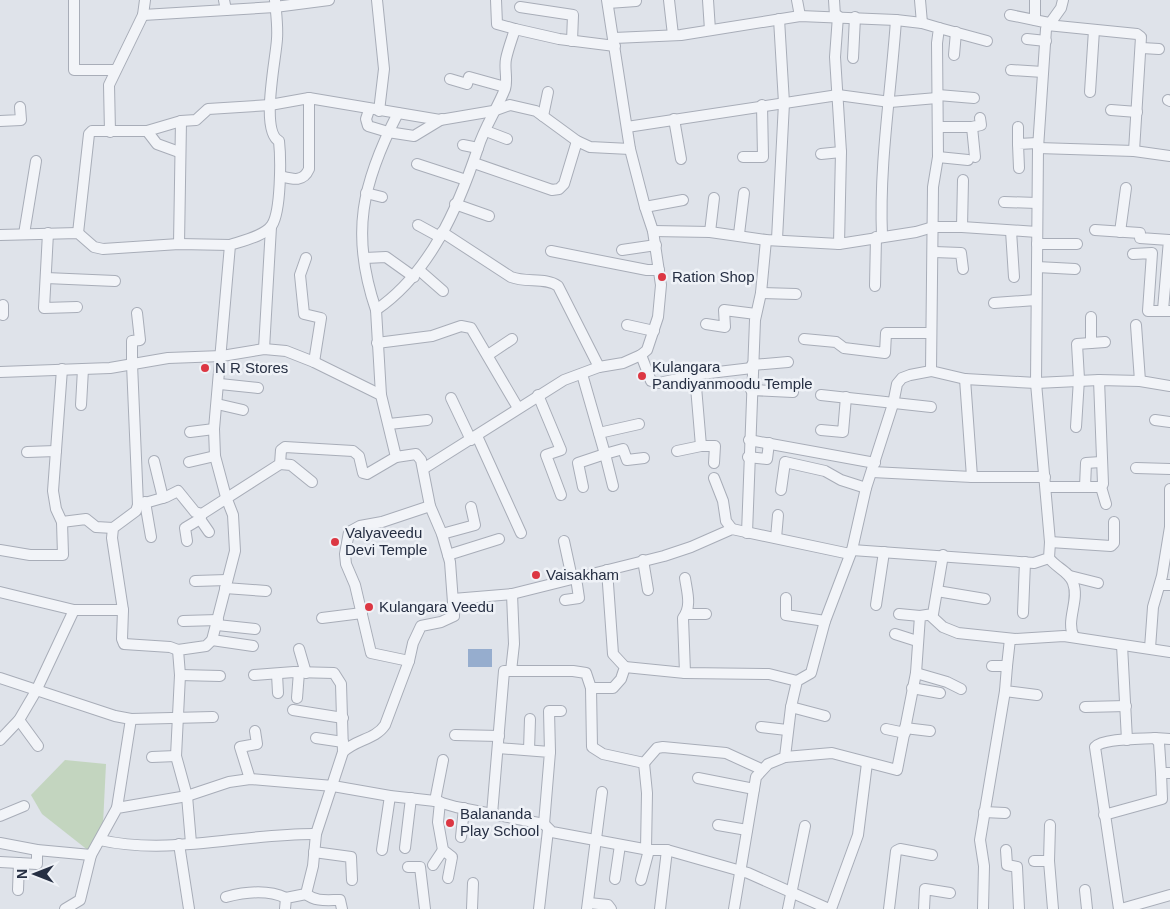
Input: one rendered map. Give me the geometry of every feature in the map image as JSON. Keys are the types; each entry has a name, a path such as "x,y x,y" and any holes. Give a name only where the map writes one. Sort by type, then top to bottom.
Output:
{"street":[{"path":"74,0 74,70 115,70"},
{"path":"110,132 109,85 143,15 145,0"},
{"path":"143,15 225,5 329,0"},
{"path":"377,0 384,69 374,110 366,119 368,126 388,132 414,136 442,119"},
{"path":"496,0 497,24 572,41 614,42 800,16 836,16 922,23 987,41"},
{"path":"669,0 673,35"},
{"path":"708,0 710,30"},
{"path":"798,0 800,16"},
{"path":"834,0 836,16 835,57 841,152 839,244"},
{"path":"920,0 922,23"},
{"path":"1035,0 1035,20"},
{"path":"714,478 723,501 726,521 732,529 746,533 851,552 943,555 1025,562 1042,562 1048,558 1050,542 1036,383 1038,145 1048,24 1061,8 1063,0"},
{"path":"423,468 474,438 564,380 599,367 623,363 641,356 647,350 654,331 661,285 653,231 630,149 608,2 636,1"},
{"path":"264,349 271,226 276,212 280,176 279,141 275,139 271,131 270,105 277,38 275,3"},
{"path":"520,7 573,15 572,41"},
{"path":"1010,15 1048,24 1136,34 1141,37 1142,48 1134,151"},
{"path":"853,58 856,18"},
{"path":"777,239 784,103 779,20"},
{"path":"875,286 883,150 890,102 896,20"},
{"path":"932,370 933,187 938,157 937,42 939,28"},
{"path":"376,310 395,298 417,274 441,235 474,163 493,111 506,87 506,60 515,29"},
{"path":"1090,92 1094,30"},
{"path":"954,55 956,32"},
{"path":"1027,39 1046,41"},
{"path":"1142,48 1160,49"},
{"path":"450,79 468,84 468,74 472,66"},
{"path":"1011,70 1043,72"},
{"path":"469,77 506,87"},
{"path":"543,116 548,92"},
{"path":"627,127 762,105 838,95 890,102 937,96 974,98"},
{"path":"280,176 301,178 307,175 309,169 310,98"},
{"path":"78,234 90,134 96,131 147,131 181,121 196,120 208,109 270,105 310,98 374,110 442,119 493,111 510,105 526,108 543,116 577,141 590,147 630,149"},
{"path":"743,157 762,157 762,105"},
{"path":"0,121 20,120 20,108"},
{"path":"1110,110 1137,112"},
{"path":"396,457 380,395 376,310 365,279 361,222 372,169 398,113"},
{"path":"938,127 972,127 981,125 980,118"},
{"path":"674,119 681,159"},
{"path":"179,244 181,121"},
{"path":"938,157 971,158 972,127"},
{"path":"1018,127 1019,168"},
{"path":"147,131 157,144 179,152"},
{"path":"486,131 507,139"},
{"path":"474,163 552,190 559,189 564,184 577,141"},
{"path":"1018,144 1134,151 1170,156"},
{"path":"463,145 478,148"},
{"path":"822,154 841,152"},
{"path":"24,234 36,161"},
{"path":"417,164 466,180"},
{"path":"962,226 964,180"},
{"path":"1120,232 1126,188"},
{"path":"366,193 382,197"},
{"path":"739,234 744,193"},
{"path":"710,232 714,198"},
{"path":"645,207 683,200"},
{"path":"1004,202 1037,203"},
{"path":"455,204 489,216"},
{"path":"0,235 78,234 94,247 103,249 179,244 230,245 254,237 271,226"},
{"path":"418,226 441,235 520,281 552,281 558,286 599,367"},
{"path":"653,231 739,234 766,240 777,239 839,244 933,228 962,226 1037,232"},
{"path":"1095,230 1140,233 1140,238 1170,240 1166,310 1148,311 1152,253 1134,254"},
{"path":"1011,231 1014,277"},
{"path":"48,233 44,308 78,307"},
{"path":"746,533 752,366 756,314 762,293 766,240"},
{"path":"1037,244 1077,244"},
{"path":"113,528 113,554 120,583 123,610 122,639 124,644 170,647 178,650 206,646 212,640 218,623 235,551 236,531 215,456 214,430 220,384 230,245"},
{"path":"622,250 656,245"},
{"path":"551,251 647,270 659,270"},
{"path":"934,252 961,253 963,268"},
{"path":"365,258 386,257 443,290"},
{"path":"306,258 300,274 304,314 321,318 314,362"},
{"path":"1037,267 1075,269"},
{"path":"46,278 115,281"},
{"path":"762,293 796,294"},
{"path":"994,303 1036,300"},
{"path":"706,324 725,327 724,310 756,314"},
{"path":"137,313 140,340 132,341 132,364 142,504 151,537"},
{"path":"1090,343 1091,317"},
{"path":"377,343 432,336 461,326 471,328 518,408"},
{"path":"627,326 654,331"},
{"path":"1136,326 1140,381"},
{"path":"804,338 836,342 844,348 885,353 886,333 931,333"},
{"path":"488,355 512,339"},
{"path":"1076,427 1079,379 1077,344 1105,342"},
{"path":"0,372 83,369 168,358 222,356 264,349 286,351 314,362 380,395"},
{"path":"641,356 651,381 659,383 695,375 788,362"},
{"path":"0,550 30,556 63,556 62,522 54,500 62,369"},
{"path":"81,405 83,369"},
{"path":"607,570 614,654 625,667 684,673 769,674 797,681 811,673 825,622 851,552 866,488 893,404 897,384 902,378 932,370 965,379 1036,383 1079,379 1140,381 1170,386"},
{"path":"582,374 613,486"},
{"path":"695,375 701,446"},
{"path":"965,379 972,477"},
{"path":"1099,380 1105,481 1101,487"},
{"path":"220,384 258,388"},
{"path":"751,390 793,392"},
{"path":"538,395 561,450 546,455 561,495"},
{"path":"822,396 931,407"},
{"path":"820,430 843,432 846,397"},
{"path":"451,398 474,438 521,533"},
{"path":"217,404 243,410"},
{"path":"389,424 427,420"},
{"path":"1155,420 1170,422"},
{"path":"599,433 639,424"},
{"path":"190,432 214,430"},
{"path":"749,440 770,443 873,467 1101,487"},
{"path":"748,457 767,459 770,443"},
{"path":"677,451 701,446 715,446 714,463"},
{"path":"280,464 281,450 285,447 353,451 359,456 363,473 367,474 396,457 416,454 423,468 430,506 442,534 448,556 454,599 454,616 441,622 421,626 413,643 385,725 379,734 343,747 316,738"},
{"path":"583,487 578,463 623,449 627,460 644,458"},
{"path":"27,452 56,452"},
{"path":"189,462 215,456"},
{"path":"154,461 163,498"},
{"path":"781,490 785,462 825,471 841,480 866,488"},
{"path":"1086,487 1086,463 1101,462"},
{"path":"187,541 185,528 226,497 280,464 291,465 312,482"},
{"path":"1136,468 1170,469"},
{"path":"1101,487 1106,504"},
{"path":"1150,648 1153,607 1165,585 1170,527 1170,488"},
{"path":"62,522 86,519 96,527 113,528 136,511 142,504 178,491 183,495 188,505 201,516 209,532"},
{"path":"408,661 372,653 362,612 346,564 345,554 349,532 360,526 382,522 430,506"},
{"path":"442,534 475,525 471,507"},
{"path":"776,538 778,516"},
{"path":"1050,542 1111,546 1114,543 1114,522"},
{"path":"454,599 512,594 691,547 732,529"},
{"path":"448,556 499,539"},
{"path":"564,542 580,598 565,600"},
{"path":"876,606 884,552"},
{"path":"899,614 925,616 933,614 943,555"},
{"path":"1048,558 1070,576 1074,583 1075,593 1071,626 1074,637"},
{"path":"643,560 648,590"},
{"path":"1023,613 1025,562"},
{"path":"1070,576 1098,583"},
{"path":"684,578 689,603 683,618 684,673"},
{"path":"195,581 266,591"},
{"path":"937,591 985,599"},
{"path":"0,592 74,610 123,610"},
{"path":"511,671 514,644 512,594"},
{"path":"786,598 786,615 825,622"},
{"path":"0,740 19,720 36,691 74,610"},
{"path":"322,618 362,612"},
{"path":"686,614 706,614"},
{"path":"925,616 950,631 1010,639 1074,637 1170,652"},
{"path":"734,909 756,777 761,769 785,757 832,753 897,770 916,673 917,641 925,616"},
{"path":"183,621 218,623 255,629"},
{"path":"895,634 917,641"},
{"path":"984,909 984,866 980,840 1005,691 1010,639"},
{"path":"212,640 253,646"},
{"path":"1122,645 1127,740"},
{"path":"297,698 302,673 299,649"},
{"path":"178,650 180,675 176,756 187,796 191,843"},
{"path":"992,666 1007,666"},
{"path":"590,688 613,688 621,679 625,667"},
{"path":"492,814 504,672 581,671 586,673 590,688 592,747 603,754 644,763"},
{"path":"226,897 242,892 277,894 285,904 306,894 310,884 316,834 343,747 341,684 334,673 254,675"},
{"path":"916,673 947,682 961,689"},
{"path":"277,674 278,693"},
{"path":"180,675 220,676"},
{"path":"0,678 36,691 131,719 213,716"},
{"path":"785,757 787,730 797,681"},
{"path":"912,688 940,693"},
{"path":"1005,691 1038,695"},
{"path":"1085,707 1126,706"},
{"path":"791,707 825,716"},
{"path":"293,710 343,718"},
{"path":"539,909 550,752 549,711 561,711"},
{"path":"65,909 80,900 91,855 117,808 131,719"},
{"path":"529,750 530,719"},
{"path":"19,720 38,746"},
{"path":"761,727 787,730"},
{"path":"886,729 930,731"},
{"path":"250,779 240,747 257,744 255,731"},
{"path":"456,736 499,736"},
{"path":"1104,814 1162,799 1165,773 1159,743 1155,738"},
{"path":"1170,739 1127,740 1097,744 1095,747 1120,909 1134,907 1170,895"},
{"path":"498,748 550,752"},
{"path":"641,880 648,850 647,793 644,763 657,748 726,753 761,769"},
{"path":"152,757 176,756"},
{"path":"433,865 443,850 438,822 438,802 444,760"},
{"path":"117,808 187,796 229,782 250,779 332,786 438,802 620,845 648,850 667,850 740,871 830,909 858,835 866,763"},
{"path":"698,778 754,789"},
{"path":"602,792 588,906 608,905 611,909"},
{"path":"382,850 390,796"},
{"path":"405,848 410,798"},
{"path":"0,816 24,806"},
{"path":"461,837 464,808"},
{"path":"984,812 1005,813"},
{"path":"718,825 747,830"},
{"path":"1050,825 1049,861 1053,909"},
{"path":"788,909 793,894 805,826"},
{"path":"100,840 130,846 158,847 316,834"},
{"path":"0,844 37,850 91,855"},
{"path":"179,844 189,909"},
{"path":"615,879 620,845"},
{"path":"890,909 896,851 900,849 932,855"},
{"path":"0,862 37,864 37,850"},
{"path":"443,850 452,856 448,878"},
{"path":"660,909 667,850"},
{"path":"1006,850 1007,865 1017,867 1019,909"},
{"path":"314,852 351,857 352,880"},
{"path":"1034,861 1049,861"},
{"path":"18,890 19,863"},
{"path":"408,867 420,867 425,909"},
{"path":"472,909 473,883"},
{"path":"924,909 925,889 950,893"},
{"path":"1085,890 1087,909"},
{"path":"306,894 312,899 340,900 342,909"}],"green space":[{"path":"65,760 106,764 103,824 89,851 42,814 31,795"}],"water":[{"path":"468,649 492,649 492,667 468,667"}],"place":[{"name":"Ration Shop","path":"662,277"},
{"name":"N R Stores","path":"205,368"},
{"name":"Kulangara Pandiyanmoodu Temple","path":"642,376"},
{"name":"Valyaveedu Devi Temple","path":"335,542"},
{"name":"Vaisakham","path":"536,575"},
{"name":"Kulangara Veedu","path":"369,607"},
{"name":"Balananda Play School","path":"450,823"}]}
